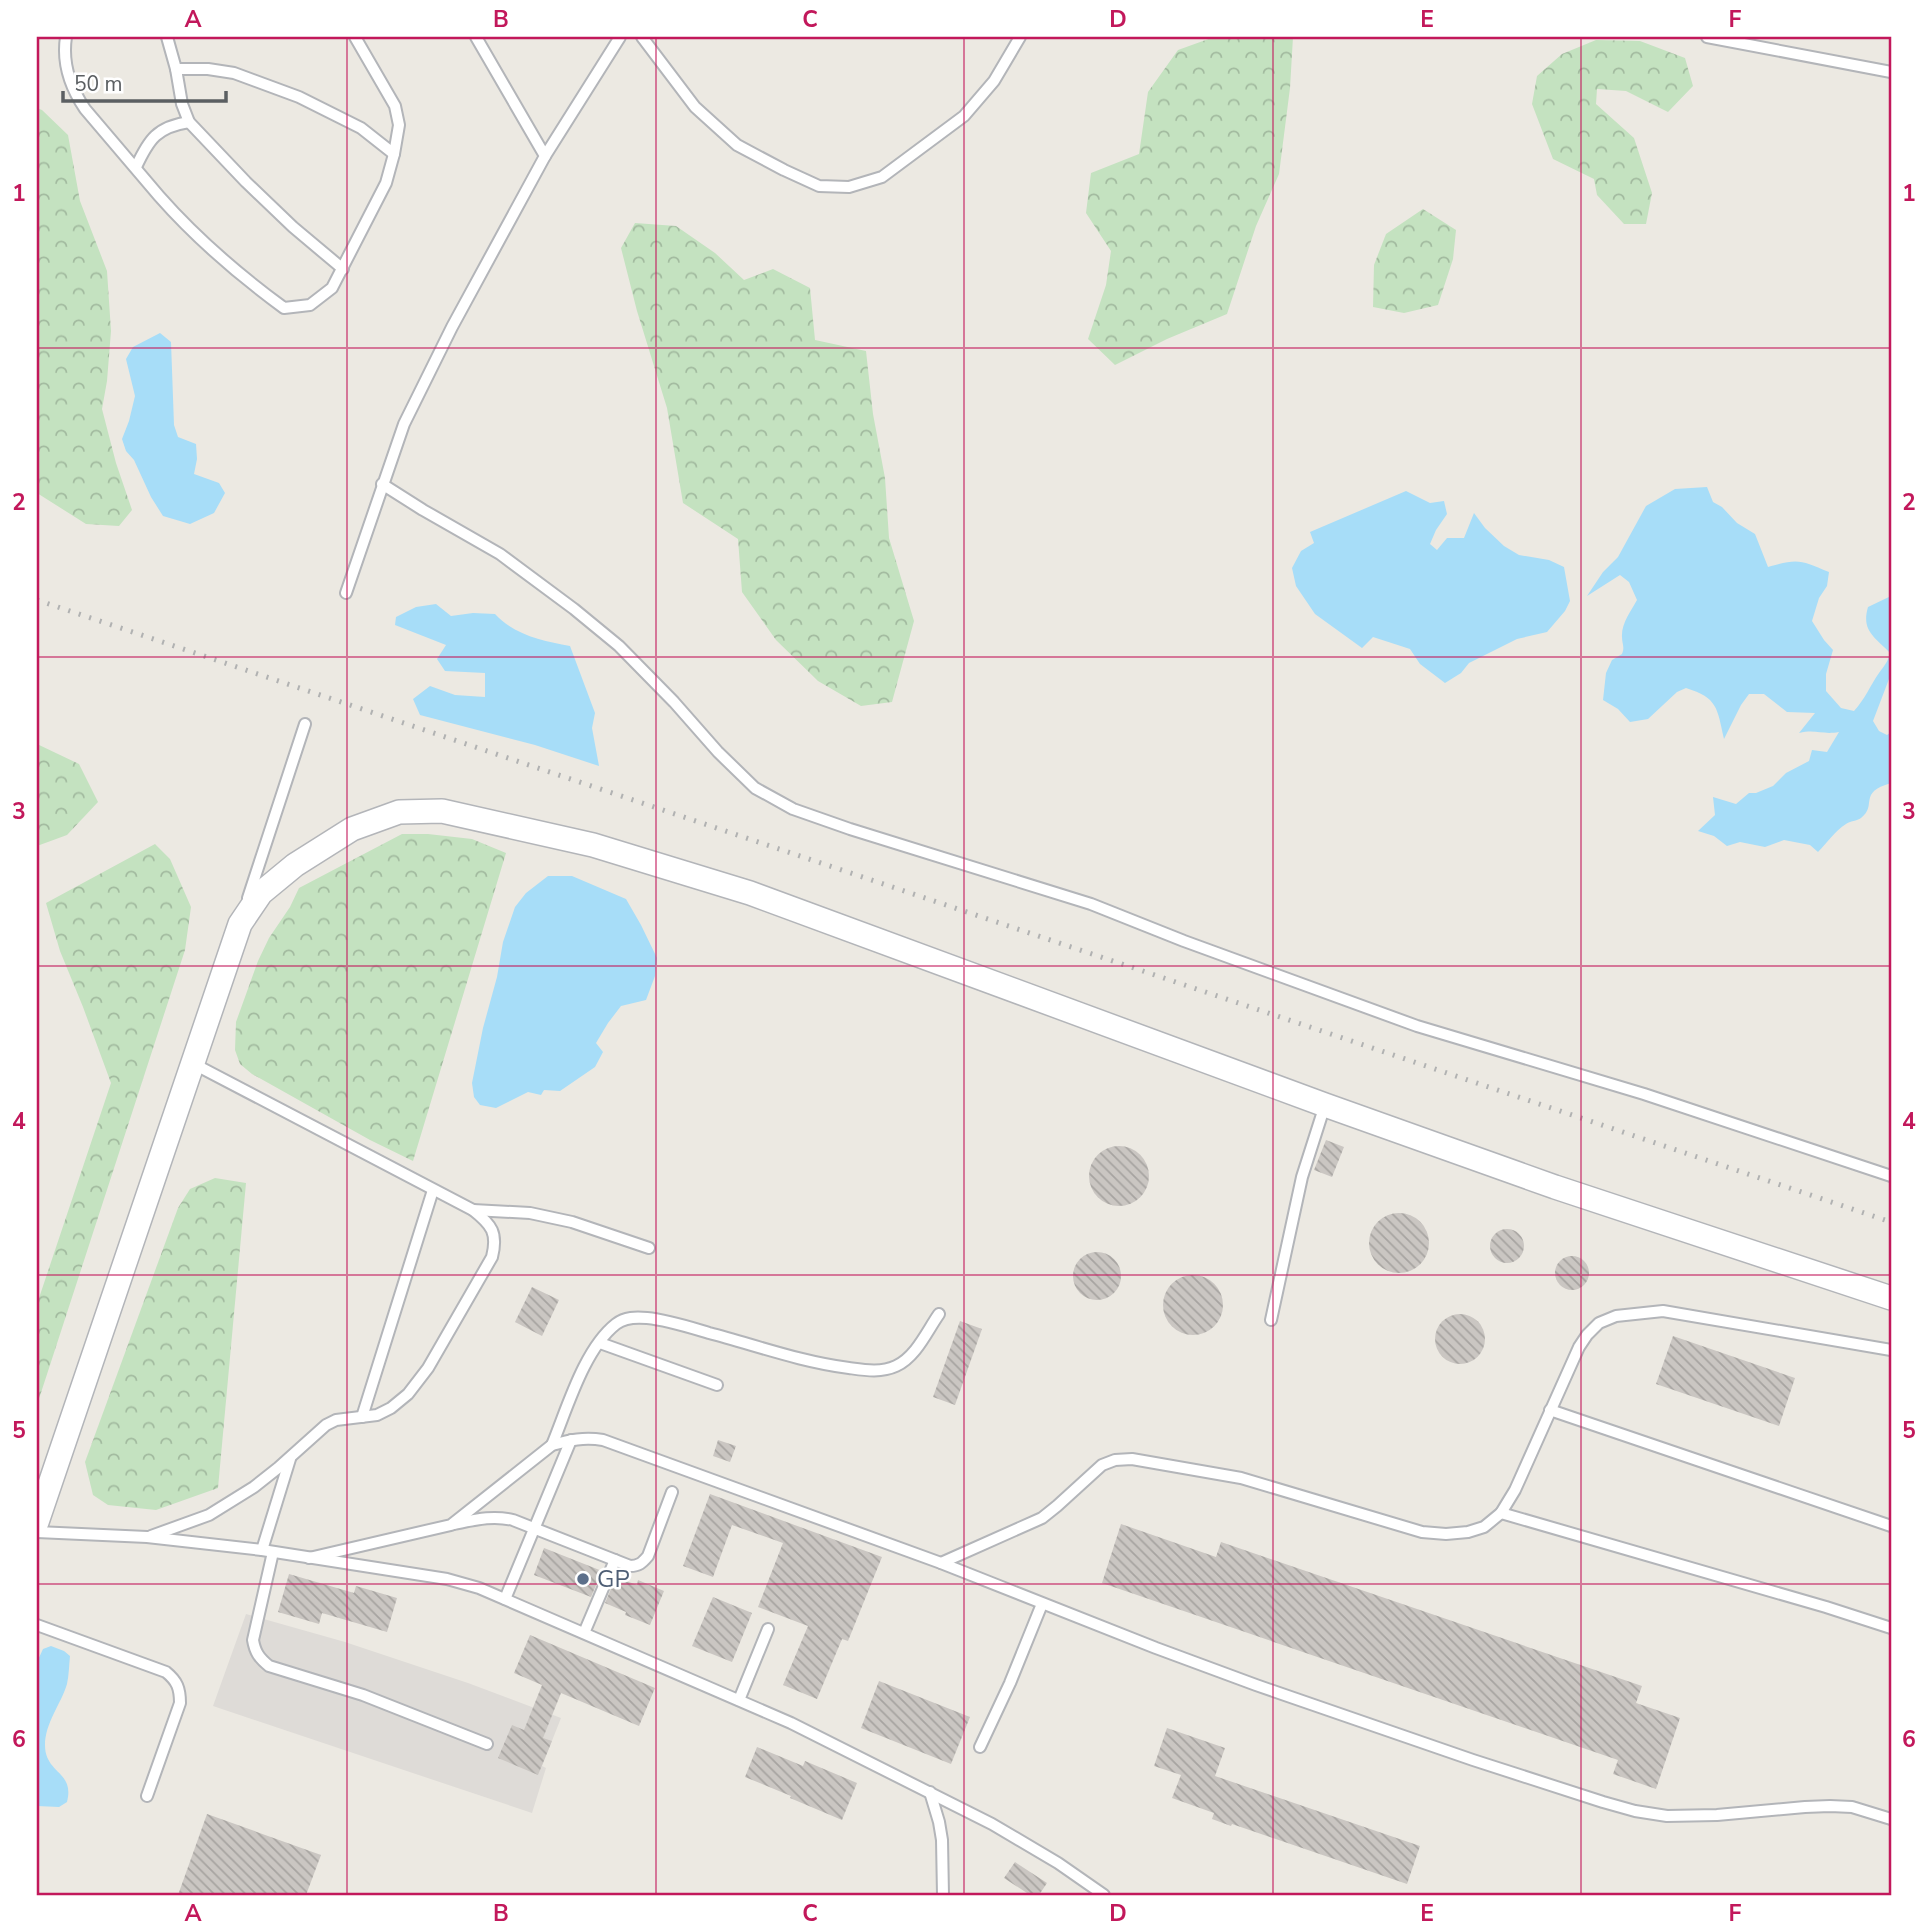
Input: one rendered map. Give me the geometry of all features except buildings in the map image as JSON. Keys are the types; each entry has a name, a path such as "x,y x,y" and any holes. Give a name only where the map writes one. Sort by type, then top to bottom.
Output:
{"street":[{"path":"37,1522 240,924 261,893 295,865 352,829 399,812 442,811 593,845 750,893 1555,1187 1891,1298"}],"lane":[{"path":"66,37 64,52 67,72 76,96 85,109 160,196 207,245 256,288 284,308 310,305 332,288 386,183 394,154 399,125 395,106 355,37"},
{"path":"167,37 182,104 189,122 293,227 343,269"},
{"path":"476,37 545,156"},
{"path":"345,593 404,424 452,327 545,156 620,37"},
{"path":"642,37 695,107 737,145 819,186 849,187 883,177 964,116 994,81 1020,37"},
{"path":"1707,37 1891,72"},
{"path":"176,69 208,69 234,73 299,97 361,128 394,154"},
{"path":"136,167 147,143 175,124 189,122"},
{"path":"382,484 499,554 574,609 619,646 755,788 793,809 1091,904 1184,941 1418,1026 1644,1094 1891,1176"},
{"path":"240,924 305,724"},
{"path":"147,1537 209,1515 254,1487 326,1425 337,1420 377,1415 408,1394 428,1368 492,1257 496,1242 492,1229 483,1217 473,1210 192,1063"},
{"path":"1272,1320 1302,1177 1325,1105"},
{"path":"362,1417 433,1190"},
{"path":"473,1210 530,1213 572,1222 649,1248"},
{"path":"941,1563 1042,1518 1097,1469 1115,1460 1132,1459 1241,1478 1422,1532 1446,1534 1468,1532 1483,1527 1501,1513 1515,1490 1579,1347 1599,1323 1616,1316 1663,1311 1891,1350"},
{"path":"552,1445 579,1377 600,1343 619,1322 630,1318 668,1322 825,1364 869,1371 884,1370 904,1362 939,1314"},
{"path":"600,1343 717,1385"},
{"path":"1550,1410 1891,1527"},
{"path":"451,1525 552,1445 588,1437 603,1440 941,1563 1256,1685 1473,1760 1636,1811 1667,1816 1717,1815 1805,1807 1852,1807 1891,1819"},
{"path":"505,1599 571,1440"},
{"path":"291,1457 268,1551 253,1640 260,1658 269,1666 363,1695 487,1744"},
{"path":"309,1558 488,1517 501,1517 636,1566 643,1563 648,1556 672,1492"},
{"path":"1501,1513 1891,1628"},
{"path":"37,1532 147,1537 268,1551 447,1579 479,1588 791,1723 992,1824 1058,1863 1104,1895"},
{"path":"584,1633 615,1560"},
{"path":"980,1747 1042,1604"},
{"path":"37,1625 166,1672 175,1679 180,1690 180,1703 147,1796"},
{"path":"739,1700 768,1629"},
{"path":"930,1792 942,1840 943,1895"}],"shaded area":[{"path":"246,1614 345,1642 468,1683 561,1718 542,1766 546,1768 532,1813 213,1706"}],"green space":[{"path":"1214,37 1293,37 1290,88 1279,174 1256,226 1227,314 1167,339 1115,365 1088,339 1106,285 1111,251 1086,213 1091,173 1139,154 1148,92 1178,50"},
{"path":"1596,40 1640,41 1685,58 1693,86 1668,112 1626,91 1597,89 1596,104 1634,138 1652,193 1646,224 1624,224 1597,195 1594,179 1553,159 1532,104 1537,76 1562,54"},
{"path":"37,108 68,135 80,201 107,271 111,331 102,409 132,510 119,526 86,524 37,493"},
{"path":"1423,209 1456,230 1453,259 1438,305 1404,313 1373,307 1374,265 1386,234"},
{"path":"635,223 676,226 715,253 744,280 773,269 810,288 815,340 866,351 873,414 885,478 889,538 914,621 892,702 861,706 818,681 776,640 742,592 738,539 683,503 667,408 621,248"},
{"path":"37,744 79,764 98,802 67,835 37,846"},
{"path":"402,834 472,839 506,853 413,1161 252,1074 240,1064 235,1050 236,1022 258,961 299,888"},
{"path":"155,844 170,859 191,907 185,950 37,1405 37,1304 111,1083 60,951 46,903"},
{"path":"215,1178 246,1183 218,1488 156,1510 108,1505 93,1495 85,1462 178,1208 190,1189"}],"water":[{"path":"160,333 171,342 174,425 178,437 196,444 194,474 219,483 225,493 214,513 190,524 163,516 134,460 126,451 122,439 135,396 126,359 133,347"},
{"path":"1707,487 1713,502 1722,507 1737,523 1755,534 1768,567 1799,562 1829,572 1827,586 1819,598 1812,621 1833,650 1826,674 1826,691 1841,708 1854,711 1888,659 1890,653 1871,633 1866,615 1868,607 1891,596 1891,678 1873,721 1879,731 1887,735 1891,732 1891,783 1874,791 1866,813 1842,827 1818,852 1810,845 1784,840 1765,847 1740,842 1727,846 1714,836 1698,831 1715,815 1713,797 1736,804 1749,793 1773,786 1786,773 1809,761 1812,750 1827,752 1839,732 1799,733 1815,713 1787,712 1764,694 1749,694 1724,739 1720,719 1710,700 1686,688 1677,692 1648,719 1630,722 1618,709 1603,700 1606,673 1612,660 1622,654 1623,627 1637,600 1629,582 1620,575 1587,596 1603,572 1618,557 1646,506 1675,489"},
{"path":"1406,491 1430,503 1444,501 1447,514 1430,544 1437,550 1447,538 1464,538 1474,513 1504,546 1519,555 1549,560 1564,567 1570,601 1547,632 1517,639 1469,663 1461,673 1445,683 1420,664 1410,649 1373,637 1362,648 1315,614 1296,586 1292,568 1301,551 1314,543 1310,532"},
{"path":"436,604 451,616 495,614 520,632 570,646 595,713 592,728 599,766 535,745 420,715 413,699 430,686 455,695 485,697 485,673 445,671 437,659 446,645 395,625 396,617 416,607"},
{"path":"548,876 572,876 626,899 657,958 655,976 646,1000 621,1006 608,1023 596,1043 603,1052 595,1067 560,1091 544,1090 541,1095 528,1092 496,1108 480,1105 474,1097 472,1083 503,942 515,907 526,893"},
{"path":"51,1646 70,1656 67,1684 48,1729 45,1745 46,1755 67,1784 67,1802 59,1807 37,1806 37,1662 43,1649"}],"railway":[{"path":"37,600 1891,1222"}],"place":[{"name":"GP","path":"583,1579"}]}
